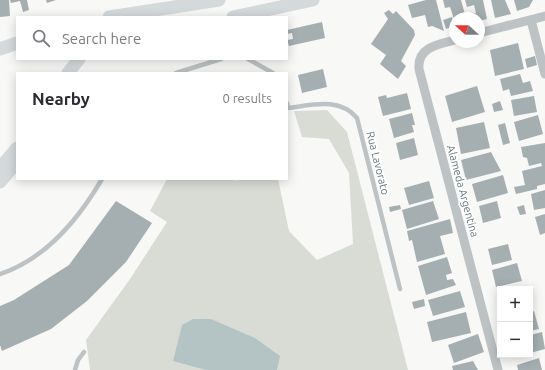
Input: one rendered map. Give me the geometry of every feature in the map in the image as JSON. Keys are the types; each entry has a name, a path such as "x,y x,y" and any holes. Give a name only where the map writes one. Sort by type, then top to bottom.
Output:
{"main road":[{"path":"115,16 182,4 219,0"},
{"path":"237,16 290,3 313,0"},
{"path":"0,49 16,43"},
{"path":"64,72 66,67 65,60"},
{"path":"69,72 78,60"},
{"path":"0,160 16,154"},
{"path":"0,168 16,154"},
{"path":"0,182 16,154"}],"street":[{"path":"485,32 545,16"},
{"path":"531,20 545,74"},
{"name":"Alameda Argentina","path":"449,42 435,45 424,52 420,59 419,69 498,370"}],"lane":[{"path":"179,72 218,60"},
{"path":"250,60 270,72"},
{"name":"Rua Lavorato","path":"288,108 336,104 344,107 357,118 400,289"},
{"path":"0,274 16,269 56,241 92,196 101,180"},
{"path":"75,370 78,360 84,352"}],"shaded area":[{"path":"327,110 347,132 408,370 90,370 86,340 130,279 167,222 150,211 166,180 278,180 289,231 317,260 353,244 349,173 329,139 302,137 294,111"},
{"path":"193,319 211,319 255,338 280,356 277,370 206,370 173,361 182,325"}],"building":[{"path":"0,0 9,0 10,16 0,17"},
{"path":"10,0 27,0 29,10 23,12 20,1 11,3"},
{"path":"46,0 56,0 47,3"},
{"path":"426,0 436,0 444,31 432,26 428,27 425,15 412,18 408,5"},
{"path":"443,0 461,0 464,12 452,12 450,7 445,8"},
{"path":"465,0 483,0 487,19 485,20 485,12 476,12 474,5 467,7"},
{"path":"491,0 505,0 511,14 495,18"},
{"path":"514,0 533,0 529,7 517,11"},
{"path":"389,10 393,14 396,11 414,30 415,35 401,61 406,66 398,79 380,64 386,55 371,44 388,19 384,13"},
{"path":"449,18 449,28 446,29 443,20"},
{"path":"322,22 325,38 289,46 288,40 293,39 292,33 288,34 288,30"},
{"path":"518,43 524,69 495,76 490,50"},
{"path":"535,56 537,65 527,68 525,59"},
{"path":"323,69 327,87 302,93 298,75"},
{"path":"520,74 523,83 530,81 533,91 511,96 509,89 503,91 500,79"},
{"path":"477,86 485,112 452,122 445,96"},
{"path":"407,93 411,109 383,116 378,97 386,95 387,98"},
{"path":"534,96 537,112 514,116 511,100"},
{"path":"500,101 503,110 494,112 492,104"},
{"path":"412,113 415,125 412,125 414,132 394,138 389,119"},
{"path":"538,115 543,134 519,141 514,122"},
{"path":"484,122 490,148 461,154 456,128"},
{"path":"505,123 510,143 503,145 498,125"},
{"path":"414,138 418,155 400,160 396,143"},
{"path":"545,143 545,184 537,186 537,189 516,194 514,187 525,185 522,171 542,166 541,163 529,166 527,158 523,157 521,147"},
{"path":"491,152 501,171 466,180 461,160"},
{"path":"503,175 508,193 477,202 472,184"},
{"path":"429,181 434,198 409,205 404,188"},
{"path":"545,190 545,208 534,210 531,194"},
{"path":"116,201 152,223 126,262 87,301 51,329 2,351 0,345 0,306 14,300 69,265"},
{"path":"433,201 439,219 407,229 402,210"},
{"path":"497,201 501,218 483,223 479,206"},
{"path":"400,205 401,209 390,212 389,207"},
{"path":"524,205 526,214 520,215 517,207"},
{"path":"545,214 545,233 540,235 535,217"},
{"path":"450,219 453,233 440,236 445,254 417,262 412,240 409,241 407,231"},
{"path":"508,244 512,260 492,265 488,249"},
{"path":"447,257 452,273 446,275 447,280 453,279 456,285 426,295 418,266"},
{"path":"517,263 522,281 496,287 492,270"},
{"path":"460,291 465,307 433,316 428,300"},
{"path":"424,299 425,306 414,309 412,302"},
{"path":"533,311 539,329 533,330 533,322"},
{"path":"466,312 471,333 432,342 427,322"},
{"path":"542,332 545,349 533,352 533,334"},
{"path":"478,334 484,352 454,363 448,345"},
{"path":"539,358 542,370 518,370 517,365"},
{"path":"473,361 478,370 453,370 452,366"}]}
